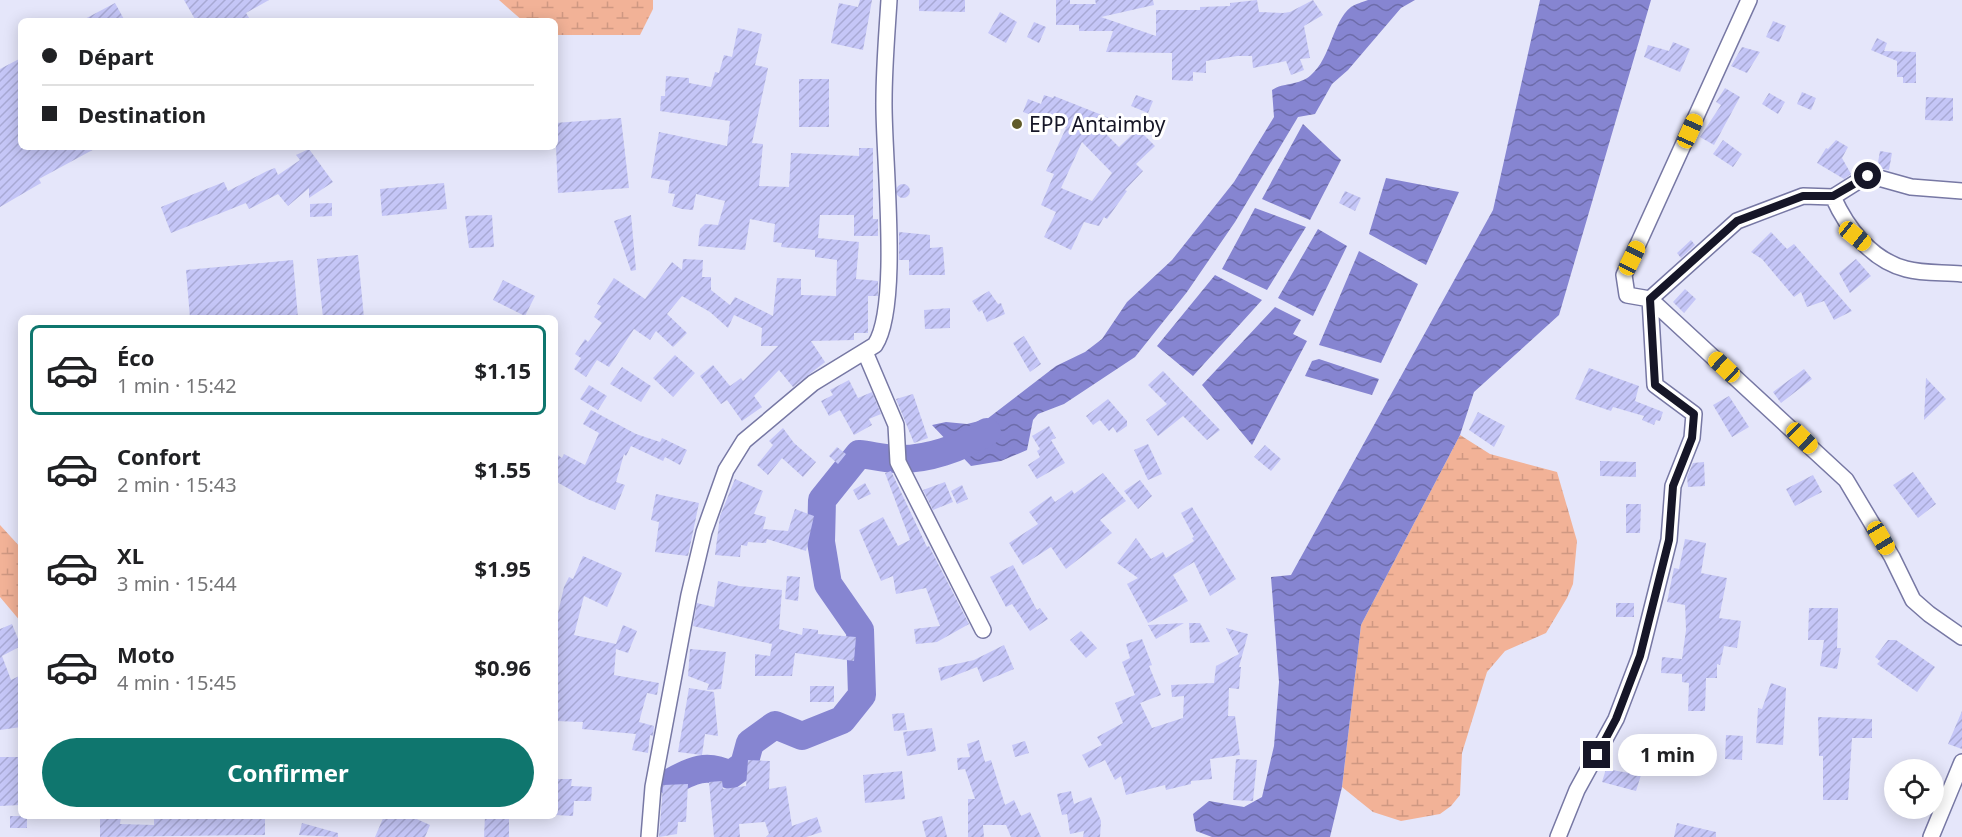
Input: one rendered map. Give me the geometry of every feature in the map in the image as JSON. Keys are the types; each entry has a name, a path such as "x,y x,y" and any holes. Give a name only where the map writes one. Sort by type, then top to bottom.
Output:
{"street":[{"path":"649,837 652,792 692,585 704,532 726,470 744,441 751,435 813,383 875,345 885,322 888,271 884,101 889,0"},
{"path":"1749,0 1624,275 1627,295 1650,299 1846,480 1892,557 1913,600 1962,637"},
{"path":"1650,299 1737,221 1803,196 1833,196 1868,176 1911,186 1962,191"},
{"path":"1833,196 1842,217 1855,236 1889,263 1908,270 1962,274"},
{"path":"1558,837 1577,790 1616,719 1640,656 1669,540 1673,486 1692,438 1694,414 1655,385 1650,299"},
{"path":"865,352 896,426 898,459 983,630"},
{"path":"1931,837 1962,762"}],"green space":[{"path":"499,0 653,0 653,9 640,35 558,35 558,18 520,18"},
{"path":"1460,435 1490,454 1557,472 1577,541 1573,584 1546,633 1505,651 1487,672 1462,753 1460,795 1440,814 1401,821 1373,812 1342,787 1361,625"},
{"path":"0,525 18,545 18,618 0,597"}],"water":[{"path":"1368,0 1415,0 1401,8 1348,70 1332,84 1315,114 1298,117 1235,222 1187,292 1135,357 1064,404 1038,414 1033,420 1027,450 1001,461 971,466 932,425 946,422 967,424 987,419 1056,366 1085,352 1102,339 1127,302 1172,260 1234,182 1274,117 1272,90 1302,81 1311,75 1318,68 1345,14 1353,6"},
{"path":"1540,0 1651,0 1559,315 1474,392 1460,435 1361,625 1342,787 1330,837 1212,837 1196,831 1193,814 1209,801 1244,807 1262,797 1274,746 1279,682 1271,577 1291,575 1493,210"},
{"path":"1303,124 1341,160 1310,220 1262,199"},
{"path":"1386,178 1459,192 1426,265 1369,234"},
{"path":"1255,208 1306,227 1267,290 1222,269"},
{"path":"1318,229 1347,246 1313,316 1278,298"},
{"path":"1359,251 1418,284 1381,363 1319,345"},
{"path":"1215,275 1262,300 1193,376 1157,346"},
{"path":"1275,307 1301,320 1293,334 1307,341 1252,445 1202,385"},
{"path":"1319,359 1379,379 1372,395 1305,376 1312,361"}],"building":[{"path":"184,0 269,0 246,13 249,18 194,18"},
{"path":"860,0 872,0 863,50 831,43 839,3 858,7"},
{"path":"919,0 965,0 965,12 919,11"},
{"path":"1056,0 1070,0 1070,4 1096,4 1095,0 1153,0 1154,5 1101,17 1156,36 1156,10 1200,10 1200,7 1230,6 1230,3 1257,0 1259,12 1283,13 1290,12 1313,0 1323,15 1304,26 1310,58 1300,59 1304,70 1291,75 1286,61 1253,68 1252,56 1237,56 1206,61 1206,73 1193,72 1193,81 1172,80 1172,53 1106,52 1113,31 1079,31 1079,25 1056,25"},
{"path":"115,3 123,18 87,18"},
{"path":"1000,12 1017,22 1006,43 988,33"},
{"path":"1773,21 1786,26 1779,42 1766,37"},
{"path":"1034,22 1046,27 1039,43 1027,37"},
{"path":"738,28 762,34 755,65 768,68 752,143 763,144 759,186 789,187 791,153 859,156 859,148 873,148 873,219 878,219 878,236 854,236 854,215 820,215 818,238 859,242 856,279 878,281 878,296 868,296 868,333 854,333 854,340 811,341 825,362 793,387 779,370 754,396 762,407 742,421 727,400 721,404 700,376 713,365 730,386 741,378 743,381 778,346 761,346 762,328 734,315 728,328 710,312 682,296 667,314 687,333 673,347 656,331 650,340 634,329 609,367 597,360 586,377 574,369 581,358 575,354 585,339 588,342 602,323 594,317 601,306 597,304 614,278 645,299 672,262 682,270 683,259 703,260 702,277 711,277 711,290 730,305 735,297 773,316 777,278 801,279 801,295 836,296 837,260 815,257 815,250 781,247 782,243 773,242 775,224 750,219 745,250 698,246 700,229 705,224 718,225 725,201 696,194 693,210 672,206 675,194 668,193 670,181 651,178 659,132 727,146 730,121 660,111 661,96 665,96 666,76 689,78 689,83 711,87 715,72 719,73 724,55 732,57"},
{"path":"1877,38 1887,43 1884,51 1916,52 1916,83 1903,83 1903,77 1897,77 1897,61 1871,50"},
{"path":"1673,42 1690,49 1680,72 1644,57 1648,45 1669,51"},
{"path":"1742,47 1760,52 1747,73 1731,66"},
{"path":"18,60 18,150 92,150 39,179 41,183 0,207 0,69"},
{"path":"799,79 829,79 829,127 799,127"},
{"path":"1725,88 1740,97 1714,145 1700,137 1721,105 1716,102"},
{"path":"1802,92 1816,98 1811,110 1797,104"},
{"path":"1769,93 1785,102 1778,114 1762,104"},
{"path":"1044,95 1053,98 1054,96 1112,119 1106,134 1119,147 1138,129 1155,146 1136,164 1143,171 1125,190 1127,191 1107,219 1104,217 1099,226 1084,222 1071,250 1044,237 1056,212 1041,205 1054,174 1046,171 1066,128 1023,112 1028,99 1041,104","holes":["1082,142 1112,173 1092,201 1061,188"]},
{"path":"1136,95 1153,101 1148,113 1131,106"},
{"path":"1926,97 1953,98 1953,121 1925,120"},
{"path":"621,118 629,188 558,193 556,150 558,150 558,123"},
{"path":"1723,140 1742,154 1733,167 1713,154"},
{"path":"1836,140 1848,147 1842,158 1851,174 1844,179 1817,163 1826,148 1828,149"},
{"path":"310,150 333,182 309,198 309,188 288,206 278,194 249,209 246,203 171,233 161,207 224,182 228,191 275,168 278,175 300,160 296,155"},
{"path":"1880,151 1892,153 1889,170 1877,168"},
{"path":"444,183 447,209 382,216 380,189"},
{"path":"903,184 908,186 910,191 908,196 903,198 898,196 896,191 898,186"},
{"path":"1345,191 1361,198 1355,211 1339,203"},
{"path":"332,203 332,216 310,217 310,204"},
{"path":"492,215 494,247 469,248 465,216"},
{"path":"631,215 636,270 631,271 614,221"},
{"path":"899,232 930,235 930,248 943,247 945,275 909,275 909,260 899,260"},
{"path":"1771,232 1787,249 1794,244 1852,311 1834,320 1824,301 1807,307 1801,292 1794,297 1762,259 1751,252"},
{"path":"1691,240 1695,245 1681,258 1677,253"},
{"path":"358,255 364,315 323,315 317,259"},
{"path":"1856,259 1871,276 1850,293 1839,273"},
{"path":"293,260 298,315 190,315 186,270"},
{"path":"503,280 535,296 526,315 493,300"},
{"path":"1685,289 1696,299 1684,313 1673,302"},
{"path":"989,291 998,304 1001,303 1005,314 987,322 982,310 979,312 972,301"},
{"path":"950,308 950,328 925,329 924,310"},
{"path":"1024,336 1041,364 1030,372 1013,343"},
{"path":"675,355 695,373 673,397 653,378"},
{"path":"622,367 651,386 641,402 610,384"},
{"path":"1589,368 1639,386 1635,401 1663,412 1660,421 1656,420 1654,425 1642,420 1644,416 1613,407 1611,411 1575,399"},
{"path":"1804,369 1812,379 1781,403 1773,392"},
{"path":"1163,371 1220,430 1207,440 1183,416 1158,436 1146,420 1167,404 1148,385"},
{"path":"1926,378 1946,399 1924,420"},
{"path":"849,380 858,398 872,392 881,414 869,419 872,425 854,435 840,410 829,416 821,401 833,395 830,390"},
{"path":"589,385 607,396 598,410 580,399"},
{"path":"913,394 928,438 914,443 896,399"},
{"path":"1729,396 1749,427 1732,437 1713,405"},
{"path":"1108,399 1127,421 1127,426 1117,433 1113,427 1109,431 1100,420 1093,425 1086,416"},
{"path":"591,410 636,434 660,442 662,438 687,450 680,465 665,457 663,461 631,446 626,456 624,454 616,482 625,485 615,510 587,499 558,483 558,455 562,458 564,454 585,465 599,433 583,424"},
{"path":"1478,412 1505,426 1494,447 1469,430"},
{"path":"1049,426 1056,438 1051,440 1065,463 1037,479 1028,465 1040,457 1037,451 1040,449 1032,436"},
{"path":"783,428 794,443 816,462 803,477 782,458 768,475 757,465 773,445 769,441"},
{"path":"1148,444 1162,474 1148,480 1134,450"},
{"path":"1265,445 1281,459 1271,471 1254,457"},
{"path":"837,447 846,454 838,464 829,456"},
{"path":"1600,461 1636,462 1636,477 1600,476"},
{"path":"1704,462 1705,486 1688,487 1687,477 1693,463"},
{"path":"891,471 927,547 929,546 969,624 937,642 916,644 914,629 940,626 926,588 896,594 893,576 881,581 859,530 883,517 898,546 910,540 885,473"},
{"path":"1913,472 1936,504 1918,518 1893,485"},
{"path":"1103,473 1126,501 1100,520 1112,533 1066,569 1051,547 1023,565 1009,543 1038,524 1029,512 1051,496 1055,502 1072,490 1074,494"},
{"path":"1813,475 1822,492 1795,506 1786,489"},
{"path":"735,479 763,491 754,514 766,517 763,529 788,531 795,509 814,516 806,551 767,539 766,543 748,542 747,546 741,545 740,557 715,555 720,516"},
{"path":"1140,480 1152,496 1138,509 1124,491"},
{"path":"945,482 953,502 933,510 923,490"},
{"path":"865,483 871,494 858,500 853,490"},
{"path":"962,485 968,499 957,504 951,491"},
{"path":"656,494 699,503 688,556 655,552 659,522 651,520"},
{"path":"1626,504 1641,504 1640,533 1626,533"},
{"path":"1192,507 1236,579 1210,596 1194,562 1173,575 1188,601 1148,623 1127,584 1138,578 1117,563 1136,538 1151,559 1163,552 1166,558 1194,541 1181,513"},
{"path":"1685,539 1706,543 1701,573 1727,578 1719,618 1741,621 1737,648 1724,646 1720,665 1717,664 1717,678 1706,678 1705,711 1688,711 1689,683 1682,682 1682,674 1661,673 1662,657 1682,659 1686,630 1685,605 1667,602 1674,568 1679,569"},
{"path":"583,556 622,573 607,607 584,596 574,635 616,644 623,625 637,631 628,653 616,649 614,675 659,683 657,695 647,693 639,722 654,726 653,736 650,735 648,753 632,750 636,734 582,729 583,722 558,721 558,613 564,587 569,577 573,579"},
{"path":"1013,565 1037,610 1040,608 1048,619 1030,631 1012,604 1006,607 990,577"},
{"path":"787,576 800,577 798,601 785,599"},
{"path":"718,581 739,586 782,590 779,629 802,635 803,628 818,630 818,634 856,637 854,661 795,653 792,676 755,676 755,654 770,656 772,644 693,626 697,603 714,607"},
{"path":"1616,603 1634,603 1634,617 1616,617"},
{"path":"1809,608 1838,608 1837,648 1841,648 1837,669 1820,666 1824,640 1808,640"},
{"path":"1184,623 1156,639 1148,625"},
{"path":"1189,623 1200,623 1210,642 1190,643"},
{"path":"12,624 18,639 18,648 2,656 11,680 18,676 18,727 0,730 0,629"},
{"path":"1226,628 1248,634 1239,667 1241,667 1239,689 1229,688 1228,716 1235,716 1240,755 1210,759 1212,779 1191,781 1191,784 1166,790 1165,785 1126,795 1121,776 1115,780 1105,760 1089,768 1082,755 1102,745 1097,737 1123,723 1115,703 1135,695 1122,662 1130,658 1126,644 1142,639 1152,665 1149,666 1161,695 1140,703 1152,728 1183,718 1184,696 1172,697 1171,685 1214,683 1216,666 1239,654"},
{"path":"1081,631 1097,648 1086,658 1070,640"},
{"path":"1888,640 1896,640 1935,667 1917,692 1877,664 1880,661 1875,657"},
{"path":"1004,645 1014,669 983,682 977,667 941,681 938,668 974,660"},
{"path":"690,649 726,652 721,689 707,690 709,684 688,676"},
{"path":"1771,683 1786,688 1783,745 1756,743 1758,708 1762,709"},
{"path":"810,686 834,686 834,702 810,702"},
{"path":"689,688 714,692 718,736 705,734 702,755 678,752"},
{"path":"1962,711 1962,749 1948,744"},
{"path":"904,713 907,730 894,731 892,714"},
{"path":"1818,717 1872,719 1872,738 1852,738 1848,800 1823,800 1823,756 1819,756"},
{"path":"932,728 936,751 907,756 903,732"},
{"path":"1726,735 1743,736 1742,760 1725,759"},
{"path":"979,740 985,762 991,760 1005,805 1014,800 1021,816 1030,812 1041,837 1011,837 1006,825 983,825 984,837 968,837 968,799 975,799 965,769 958,770 957,758 970,757 967,744"},
{"path":"1025,741 1029,753 1015,757 1012,745"},
{"path":"0,757 18,757 18,805 0,806"},
{"path":"1236,759 1257,760 1253,801 1233,800"},
{"path":"748,760 770,761 769,789 786,786 792,826 817,817 822,832 806,837 766,837 769,834 765,822 739,824 740,837 714,837 709,782 722,781 723,789 746,786"},
{"path":"1606,769 1641,775 1636,791 1602,782"},
{"path":"902,771 905,799 865,803 863,775"},
{"path":"558,779 572,779 571,786 592,787 591,801 574,801 573,816 558,815"},
{"path":"688,784 686,822 678,822 677,834 659,837 663,785"},
{"path":"1071,791 1074,804 1091,797 1101,821 1100,837 1083,837 1084,831 1070,834 1067,814 1062,815 1057,794"},
{"path":"10,816 27,819 27,828 10,828"},
{"path":"942,816 947,837 926,837 922,821"},
{"path":"100,819 121,819 120,824 154,825 154,819 265,819 265,835 100,837"},
{"path":"383,819 417,819 430,825 425,837 375,837"},
{"path":"485,819 509,819 509,837 484,837"},
{"path":"302,823 338,833 338,837 299,835"},
{"path":"1677,823 1716,832 1716,837 1674,837"}],"waterway":[{"path":"671,782 686,774 707,769 722,771 730,775 744,765 750,743 775,725 802,736 842,720 862,695 860,630 828,584 821,542 822,500 859,454 892,459 932,455 955,448 987,432"}],"place":[{"name":"EPP Antaimby","path":"1017,124"}],"route":[{"path":"1597,755 1616,719 1640,656 1669,540 1673,486 1692,438 1694,414 1655,385 1650,299 1737,221 1803,196 1833,196 1868,176"}]}
